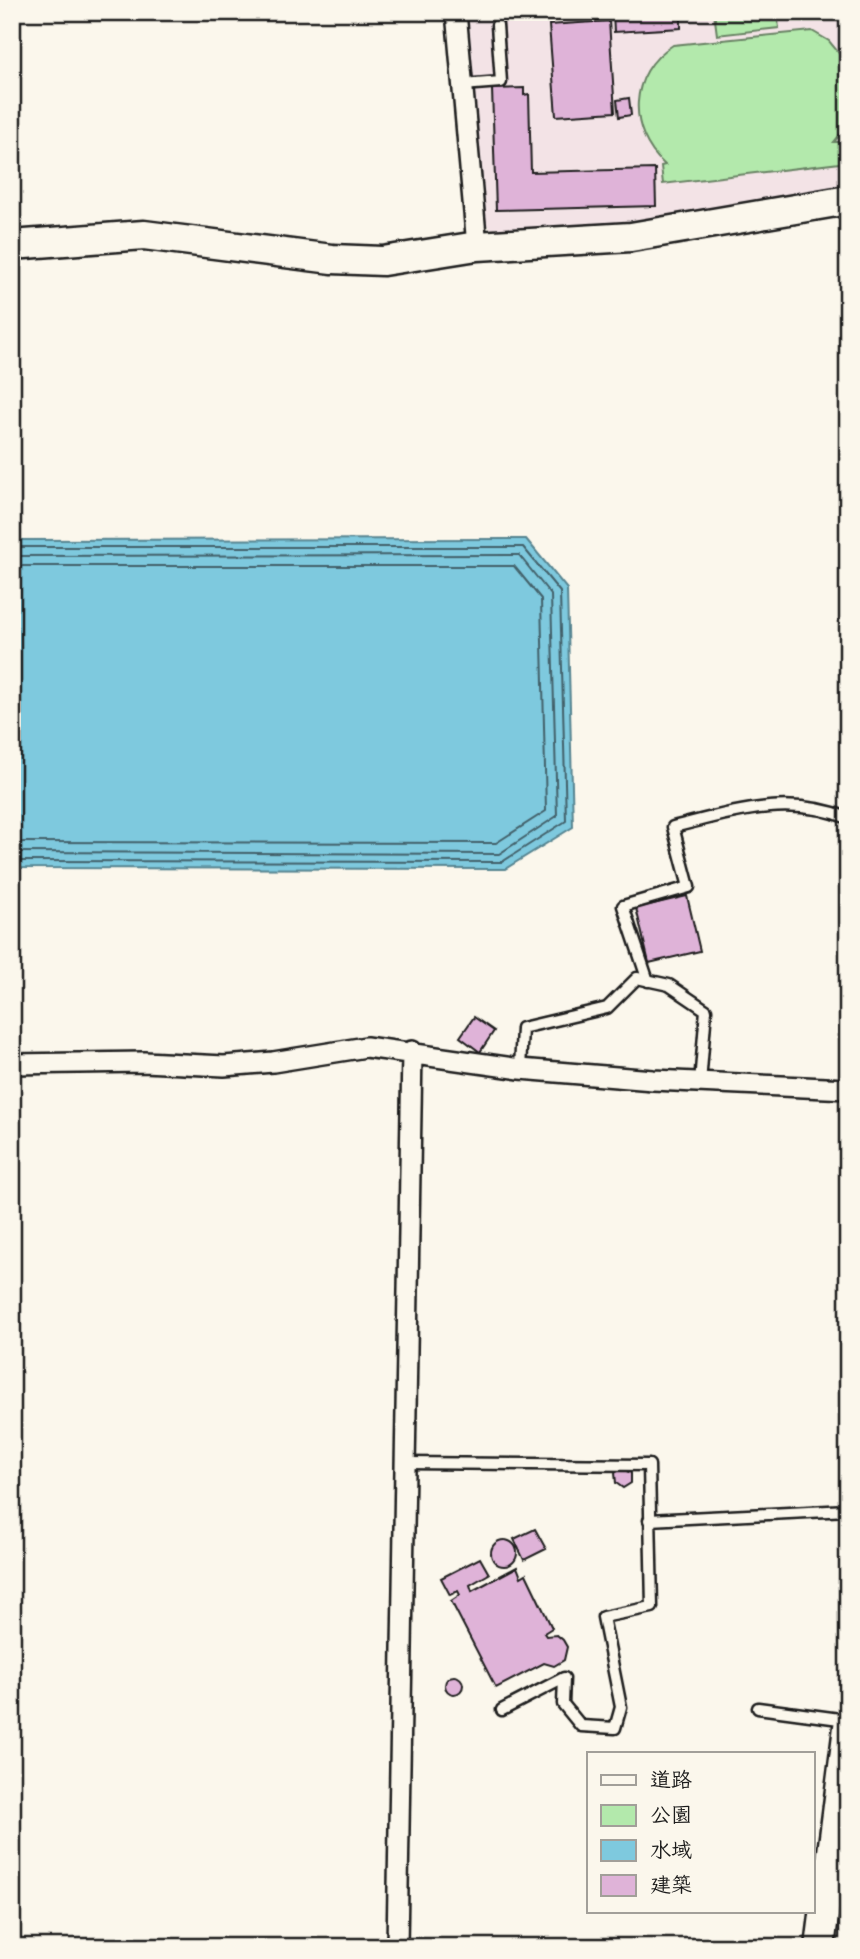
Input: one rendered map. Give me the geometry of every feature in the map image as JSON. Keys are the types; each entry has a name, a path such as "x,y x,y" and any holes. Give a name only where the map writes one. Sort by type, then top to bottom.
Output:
{"street":[{"path":"456,12 477,246"},
{"path":"12,245 144,235 319,258 383,261 477,246 631,237 848,200"},
{"path":"12,1064 144,1062 224,1066 273,1062 366,1046 520,1069 700,1083 848,1089"},
{"path":"397,1947 412,1051"},
{"path":"820,1947 848,1727"}],"lane":[{"path":"461,85 502,82 497,25"},
{"path":"648,981 623,906 689,887 673,827 765,805 825,809 848,818"},
{"path":"520,1069 522,1028 607,1008 637,978 669,985 706,1010 700,1083"},
{"path":"406,1463 649,1465 652,1607 603,1617 621,1707 615,1728 581,1726 563,1704 564,1678 502,1710"},
{"path":"649,1520 848,1510"},
{"path":"758,1708 848,1720"}],"shaded area":[{"path":"467,12 848,12 848,196 655,224 499,237 483,221"}],"green space":[{"path":"714,12 777,12 779,28 717,35"},
{"path":"812,31 829,41 848,64 848,125 834,142 848,142 848,162 663,184 661,166 665,165 644,136 638,103 647,71 658,57 673,45"}],"water":[{"path":"526,539 567,589 573,827 505,869 12,868 12,540"}],"building":[{"path":"613,12 681,12 681,28 614,32"},
{"path":"609,21 615,112 556,116 549,25"},
{"path":"524,88 524,95 529,94 531,172 655,169 656,206 496,210 492,89"},
{"path":"629,98 631,115 619,117 617,100"},
{"path":"687,896 700,951 649,963 636,908"},
{"path":"474,1017 494,1031 480,1052 460,1037"},
{"path":"622,1469 631,1473 631,1483 623,1488 616,1483 615,1473"},
{"path":"535,1529 546,1549 524,1560 514,1539"},
{"path":"504,1540 513,1544 517,1553 513,1562 504,1566 495,1562 491,1553 495,1544"},
{"path":"480,1558 489,1574 470,1585 472,1591 517,1567 521,1577 526,1574 552,1628 544,1633 546,1636 557,1635 567,1647 564,1660 554,1666 544,1663 496,1688 451,1601 460,1595 458,1591 450,1595 441,1578"},
{"path":"450,1676 458,1676 463,1685 461,1692 450,1694 445,1689 445,1681"}]}
